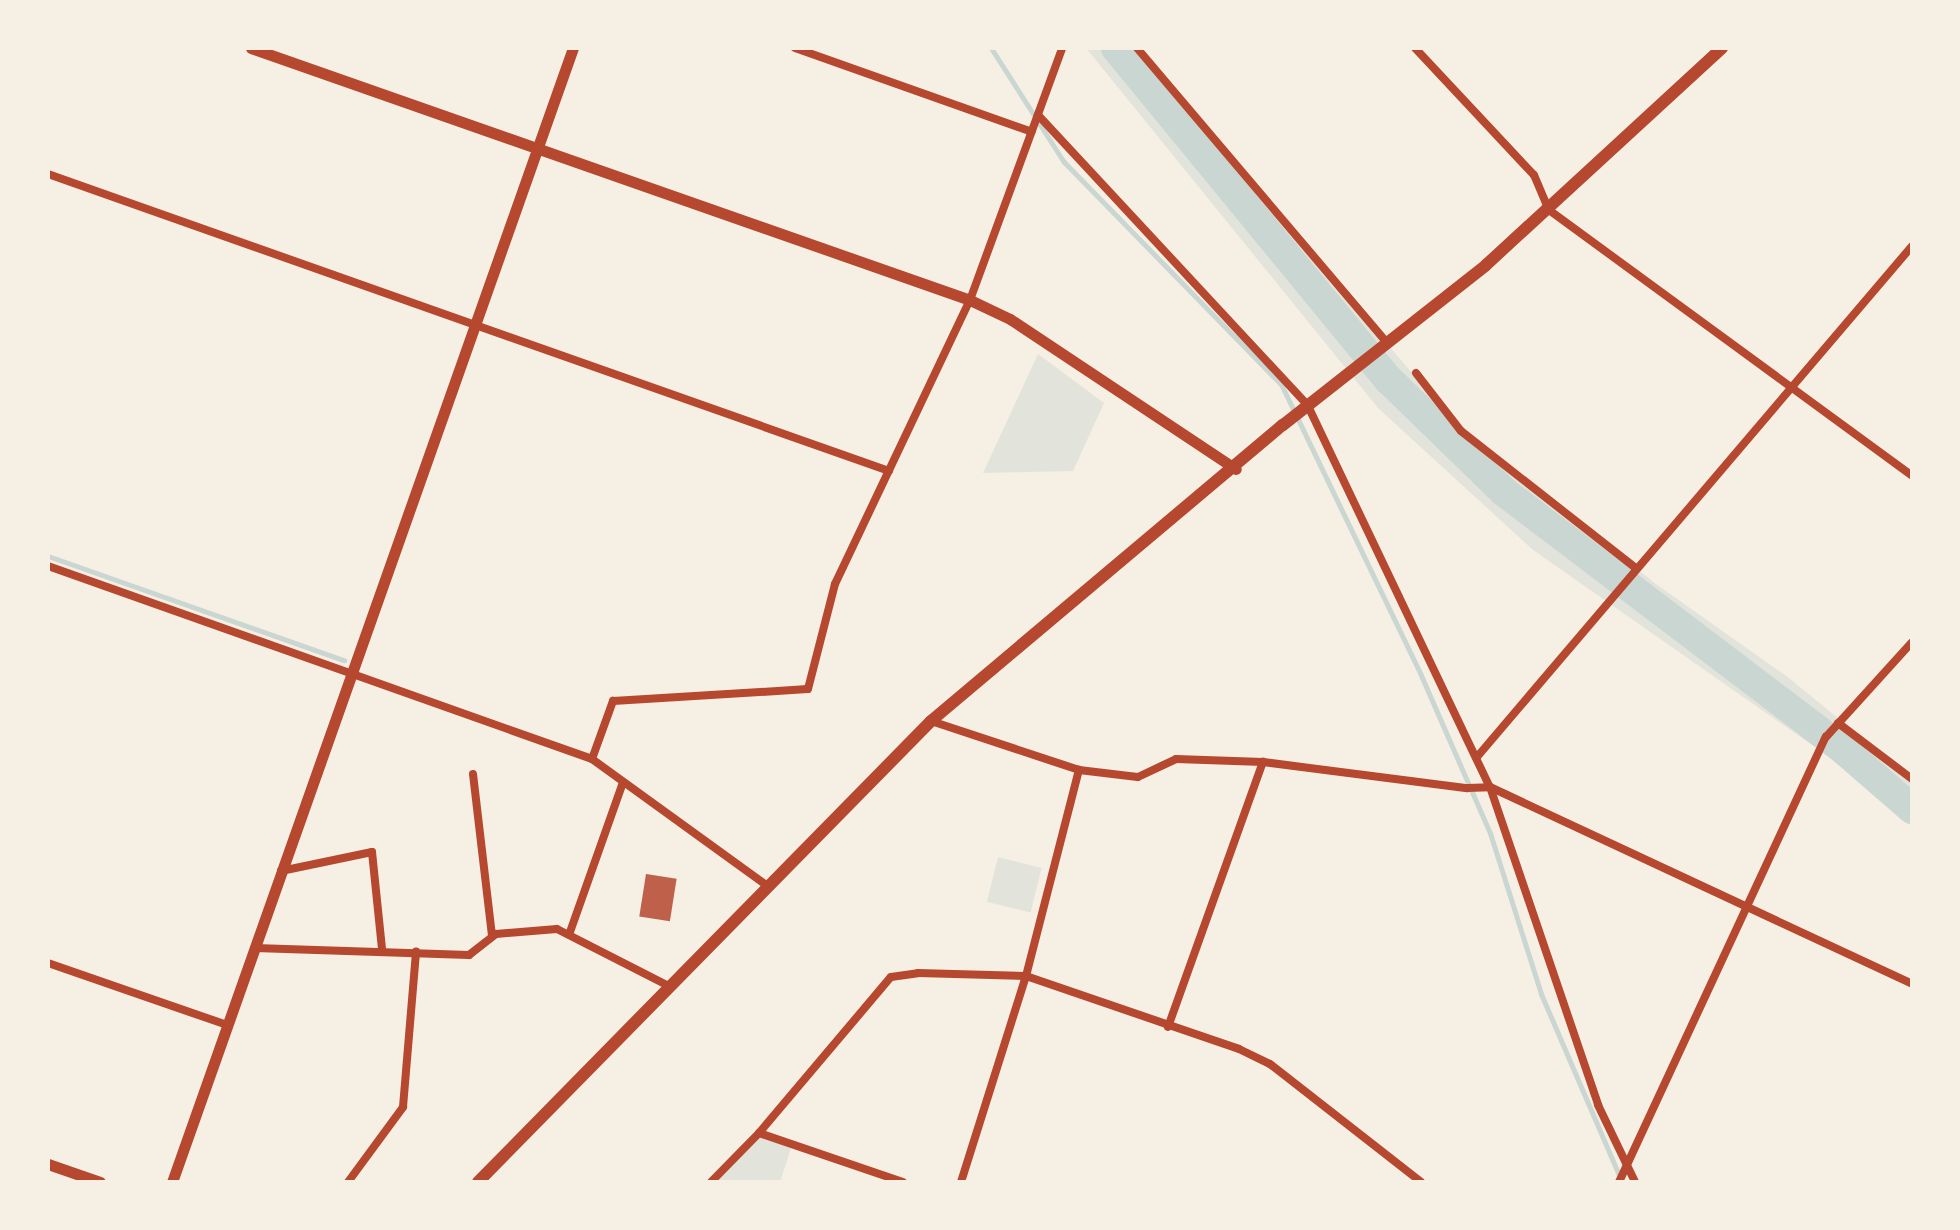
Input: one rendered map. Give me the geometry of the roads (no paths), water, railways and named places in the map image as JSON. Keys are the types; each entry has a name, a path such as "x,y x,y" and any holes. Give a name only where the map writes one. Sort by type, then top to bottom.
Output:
{"main road":[{"path":"478,1182 766,885 931,721 1308,406 1389,345 1549,210 1722,48"}],"street":[{"path":"251,48 970,300 1010,319 1236,469"},
{"path":"172,1182 573,48"},
{"path":"795,48 1032,132"},
{"path":"592,759 613,701 808,689 835,584 970,300 1062,48"},
{"path":"1137,48 1389,345"},
{"path":"1415,48 1534,175 1549,210 1787,389 1912,476"},
{"path":"1038,115 1308,406 1490,787 1598,1105 1635,1182"},
{"path":"48,174 889,471"},
{"path":"1477,757 1787,389 1912,246"},
{"path":"1416,373 1461,431 1636,568"},
{"path":"48,566 592,759 766,885"},
{"path":"1619,1182 1744,905 1826,737 1912,642"},
{"path":"931,721 1079,770 1138,777 1176,759 1263,762 1467,788 1490,787 1912,984"},
{"path":"1838,723 1912,779"},
{"path":"1168,1027 1263,762"},
{"path":"961,1182 1026,976 1079,770"},
{"path":"473,774 492,936"},
{"path":"570,932 623,782"},
{"path":"281,871 372,852 382,948"},
{"path":"255,948 382,948 469,955 492,936 570,932 591,951 669,986"},
{"path":"348,1182 403,1107 416,952"},
{"path":"48,963 227,1025"},
{"path":"711,1182 759,1133 891,977 1026,976 1270,1064 1421,1182"},
{"path":"759,1133 903,1182"},
{"path":"48,1164 100,1182"}],"waterway":[{"path":"991,48 1064,162 1281,384 1420,673 1490,833 1541,994 1620,1177"},
{"path":"1116,48 1389,380 1503,491 1845,751 1912,809"},
{"path":"48,556 344,660"}]}
